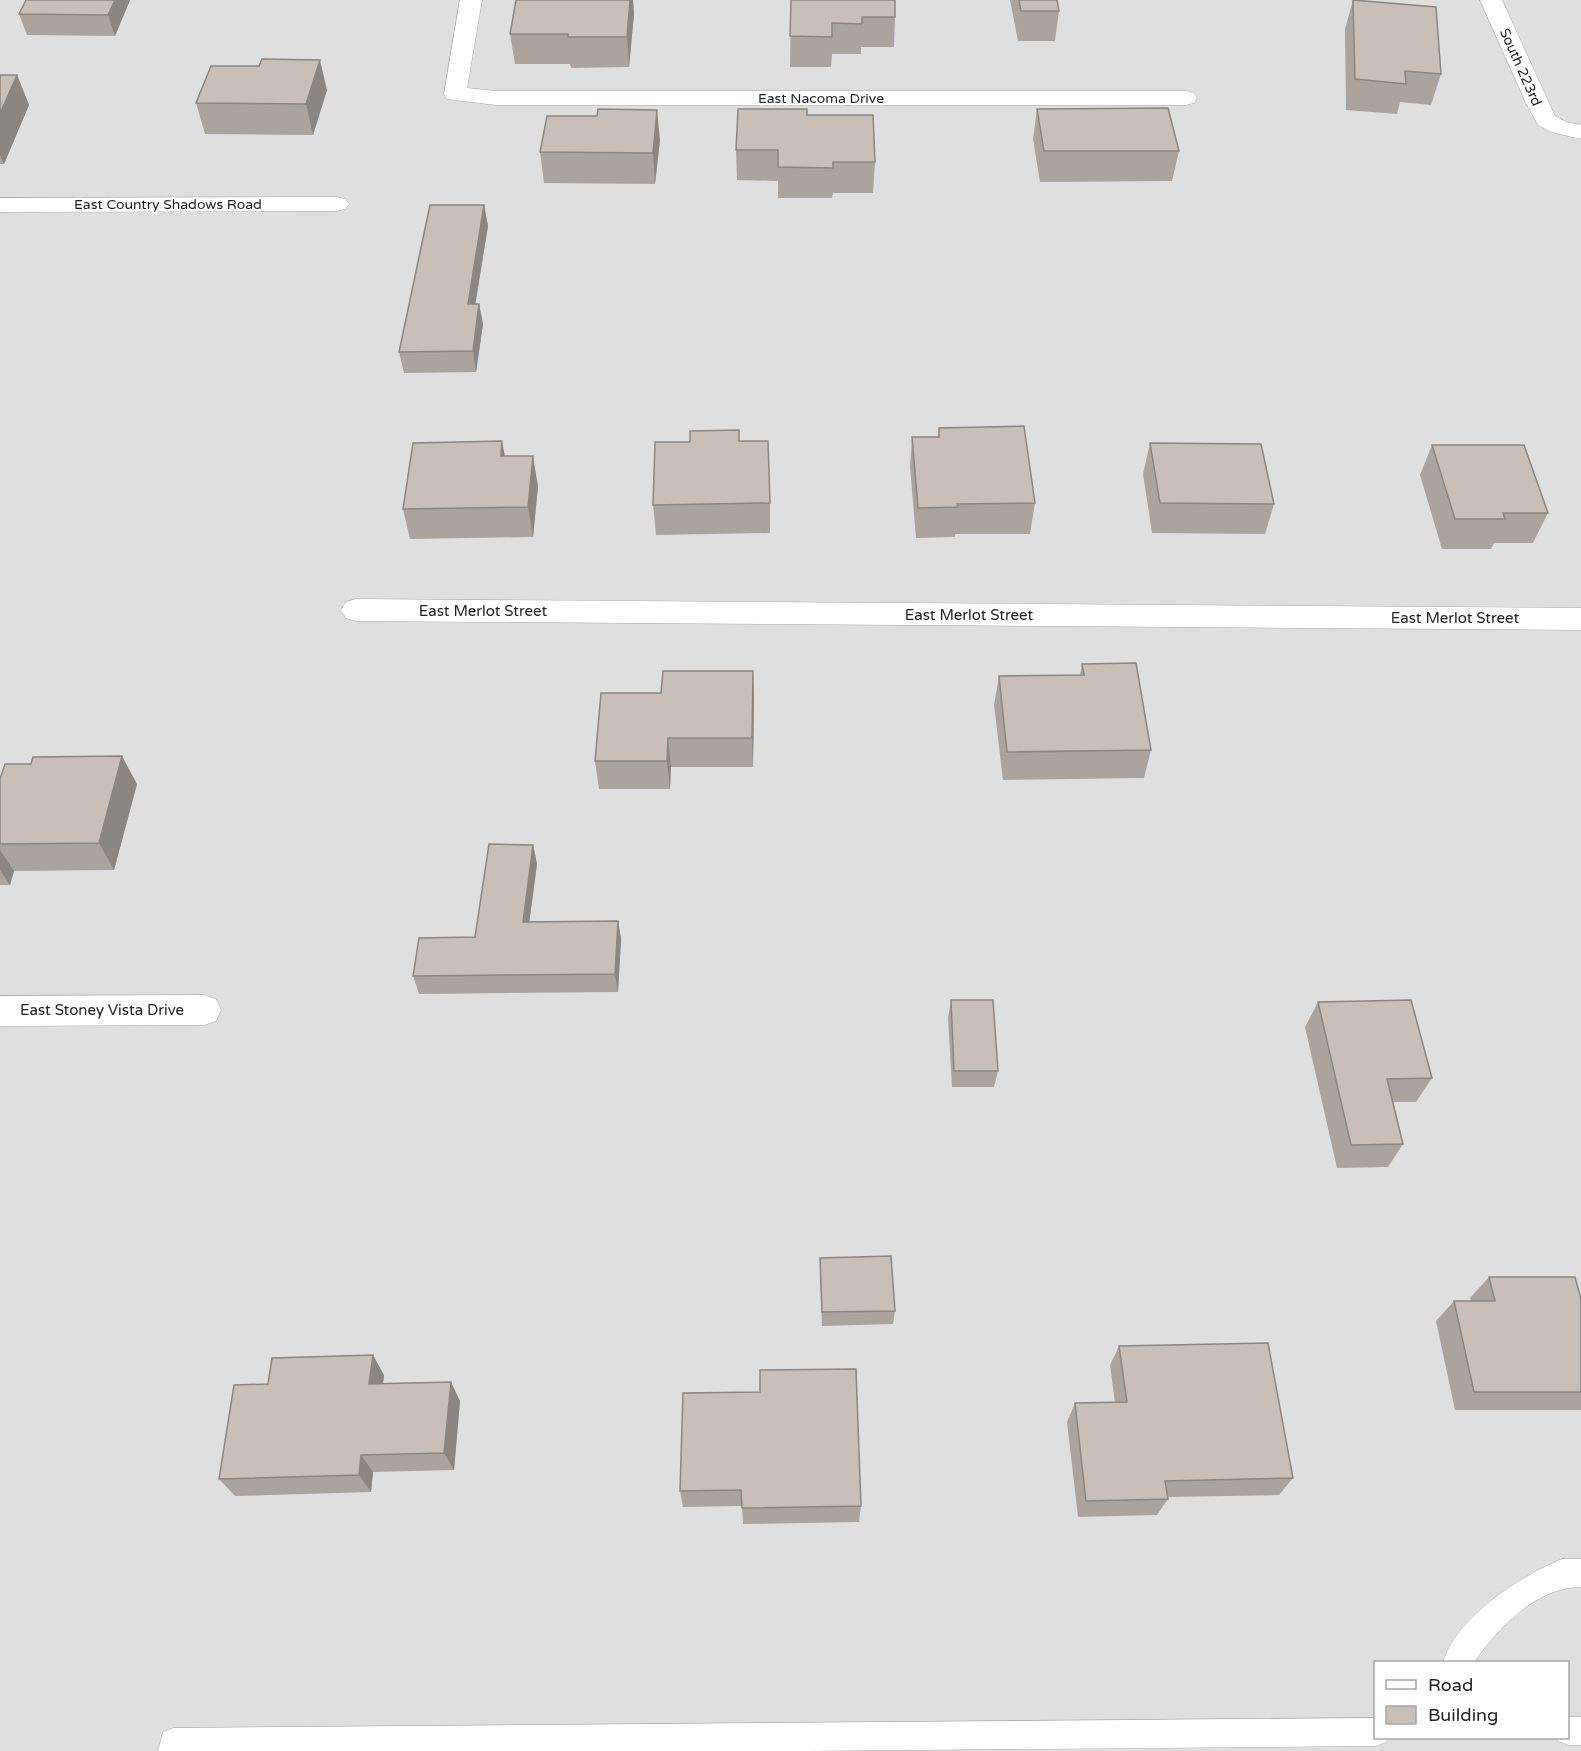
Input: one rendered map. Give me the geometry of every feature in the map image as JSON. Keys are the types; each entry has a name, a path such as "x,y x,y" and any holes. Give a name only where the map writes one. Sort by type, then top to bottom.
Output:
{"street":[{"name":"East Nacoma Drive","path":"471,0 455,94 496,98 1186,98"},
{"name":"South 223rd","path":"1491,0 1546,120 1570,130"},
{"name":"East Country Shadows Road","path":"0,205 337,204"},
{"name":"East Merlot Street","path":"356,610 1581,619"},
{"name":"East Stoney Vista Drive","path":"0,1011 204,1010"}],"lane":[{"path":"1458,1661 1484,1625 1521,1594 1562,1573 1581,1573"},
{"path":"172,1751 173,1742 1374,1732"}],"shaded area":[{"path":"0,0 1581,0 1581,1751 0,1751"}],"building":[{"path":"26,0 115,0 108,15 19,14"},
{"path":"516,0 630,0 627,37 510,34"},
{"path":"791,0 895,0 895,17 862,17 862,24 832,23 832,37 790,36"},
{"path":"1019,0 1057,0 1059,11 1021,11"},
{"path":"1353,0 1436,7 1441,74 1405,71 1406,84 1355,79"},
{"path":"262,59 320,60 306,104 196,103 211,66 259,66"},
{"path":"0,75 17,75 0,114"},
{"path":"1168,108 1179,151 1044,151 1037,109"},
{"path":"598,109 657,110 653,153 540,152 547,116 597,116"},
{"path":"738,109 807,109 807,115 873,115 875,162 833,162 833,168 778,167 778,150 736,150"},
{"path":"430,205 484,205 468,304 479,304 473,351 399,352"},
{"path":"1024,426 1035,503 957,504 958,507 918,508 912,437 939,437 939,428"},
{"path":"739,430 739,441 768,441 770,503 653,505 655,442 690,442 690,431"},
{"path":"502,441 501,456 533,456 528,507 403,509 413,443"},
{"path":"1150,443 1261,444 1274,504 1160,503"},
{"path":"1432,445 1524,445 1548,513 1503,513 1505,519 1455,519"},
{"path":"1136,663 1151,750 1007,752 999,676 1084,675 1082,664"},
{"path":"663,671 753,671 752,738 668,738 667,761 595,761 601,693 661,693"},
{"path":"122,756 99,843 0,844 0,779 5,764 31,764 33,757"},
{"path":"489,844 533,845 523,922 618,921 615,974 413,976 419,938 475,937"},
{"path":"951,1000 993,1000 998,1071 954,1071"},
{"path":"1411,1000 1432,1078 1387,1079 1403,1144 1351,1145 1318,1002"},
{"path":"891,1256 895,1311 822,1312 820,1258"},
{"path":"1489,1277 1575,1277 1581,1299 1581,1392 1474,1392 1454,1301 1495,1301"},
{"path":"1268,1343 1293,1478 1165,1481 1168,1499 1086,1501 1075,1403 1127,1402 1119,1346"},
{"path":"373,1355 369,1384 451,1382 444,1453 361,1455 359,1475 219,1479 234,1385 268,1384 272,1358"},
{"path":"856,1369 861,1506 742,1508 741,1490 680,1491 683,1393 760,1392 760,1370"}]}
